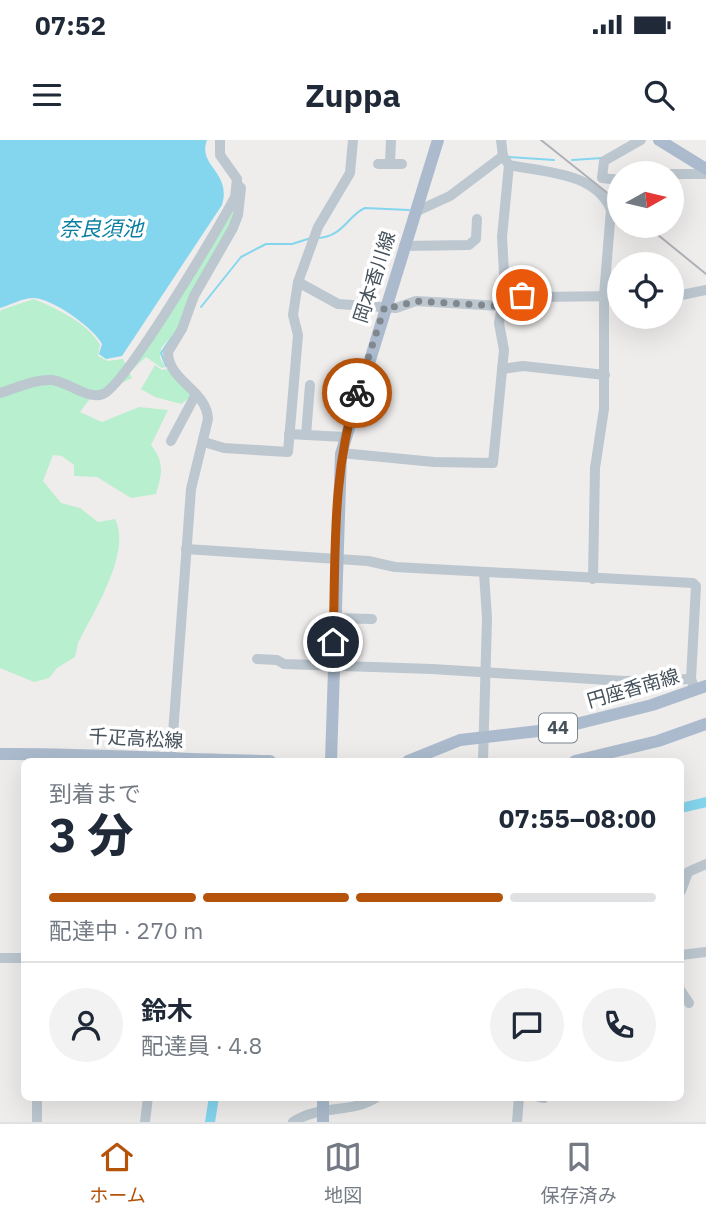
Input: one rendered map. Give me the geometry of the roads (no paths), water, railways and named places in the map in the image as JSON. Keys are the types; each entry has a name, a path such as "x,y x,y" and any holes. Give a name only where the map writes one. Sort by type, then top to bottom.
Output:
{"main road":[{"name":"岡本香川線","path":"331,758 335,560 341,453 438,140"},
{"path":"659,140 706,171"},
{"name":"円座香南線","path":"415,758 460,740 556,729 605,718 697,685"},
{"name":"44","path":"587,758 658,741 706,724"},
{"name":"千疋高松線","path":"0,754 70,758 90,754 136,758"}],"street":[{"path":"171,758 191,489 204,442 208,413 196,394 172,368 168,352 238,215 242,188 220,155 220,140"},
{"path":"204,442 224,448 288,452 299,335 293,315 298,282 318,227 350,173 353,140"},
{"path":"390,163 391,140"},
{"path":"341,453 434,462 493,463 504,350 499,323 500,306 506,290 502,237 506,161 501,140"},
{"path":"607,179 602,178 604,161 641,140"},
{"path":"415,212 450,195 506,161 578,178 608,203 611,210 610,250 604,295 604,409 596,468 593,579"},
{"path":"379,164 402,164"},
{"path":"684,173 706,171"},
{"path":"0,393 51,380 93,395 102,395 111,389 225,215 237,184"},
{"path":"404,246 469,246 476,239 477,219"},
{"path":"298,282 338,304 396,307 416,301 500,306"},
{"path":"506,290 537,297 607,295"},
{"path":"684,295 706,290"},
{"path":"502,369 523,366 605,376"},
{"path":"306,435 310,385"},
{"path":"171,442 196,394"},
{"path":"289,434 344,437"},
{"path":"186,549 484,573 693,583 696,586 697,685 487,672 284,664 277,660 257,659"},
{"path":"483,758 487,672 484,573"},
{"path":"334,618 372,620"},
{"path":"684,883 688,873 706,864"},
{"path":"684,955 706,952"},
{"path":"0,958 21,958"},
{"path":"684,996 689,1003"},
{"path":"37,1101 37,1122"},
{"path":"145,1122 148,1101"},
{"path":"293,1122 323,1109 362,1105 370,1101"},
{"path":"517,1122 519,1101"}],"water":[{"name":"奈良須池","path":"0,140 207,140 207,156 222,185 222,205 122,356 106,359 99,354 102,344 91,330 72,315 41,299 29,298 0,308"}],"waterway":[{"path":"509,157 554,160"},
{"path":"572,160 602,158"},
{"path":"318,238 334,234 365,208 409,210"},
{"path":"201,307 241,257 266,244 292,244 311,238"},
{"path":"166,366 161,353 172,337"},
{"path":"684,807 706,802"},
{"path":"210,1122 213,1101"}],"railway":[{"path":"541,140 607,193"},
{"path":"662,238 706,274"}]}
